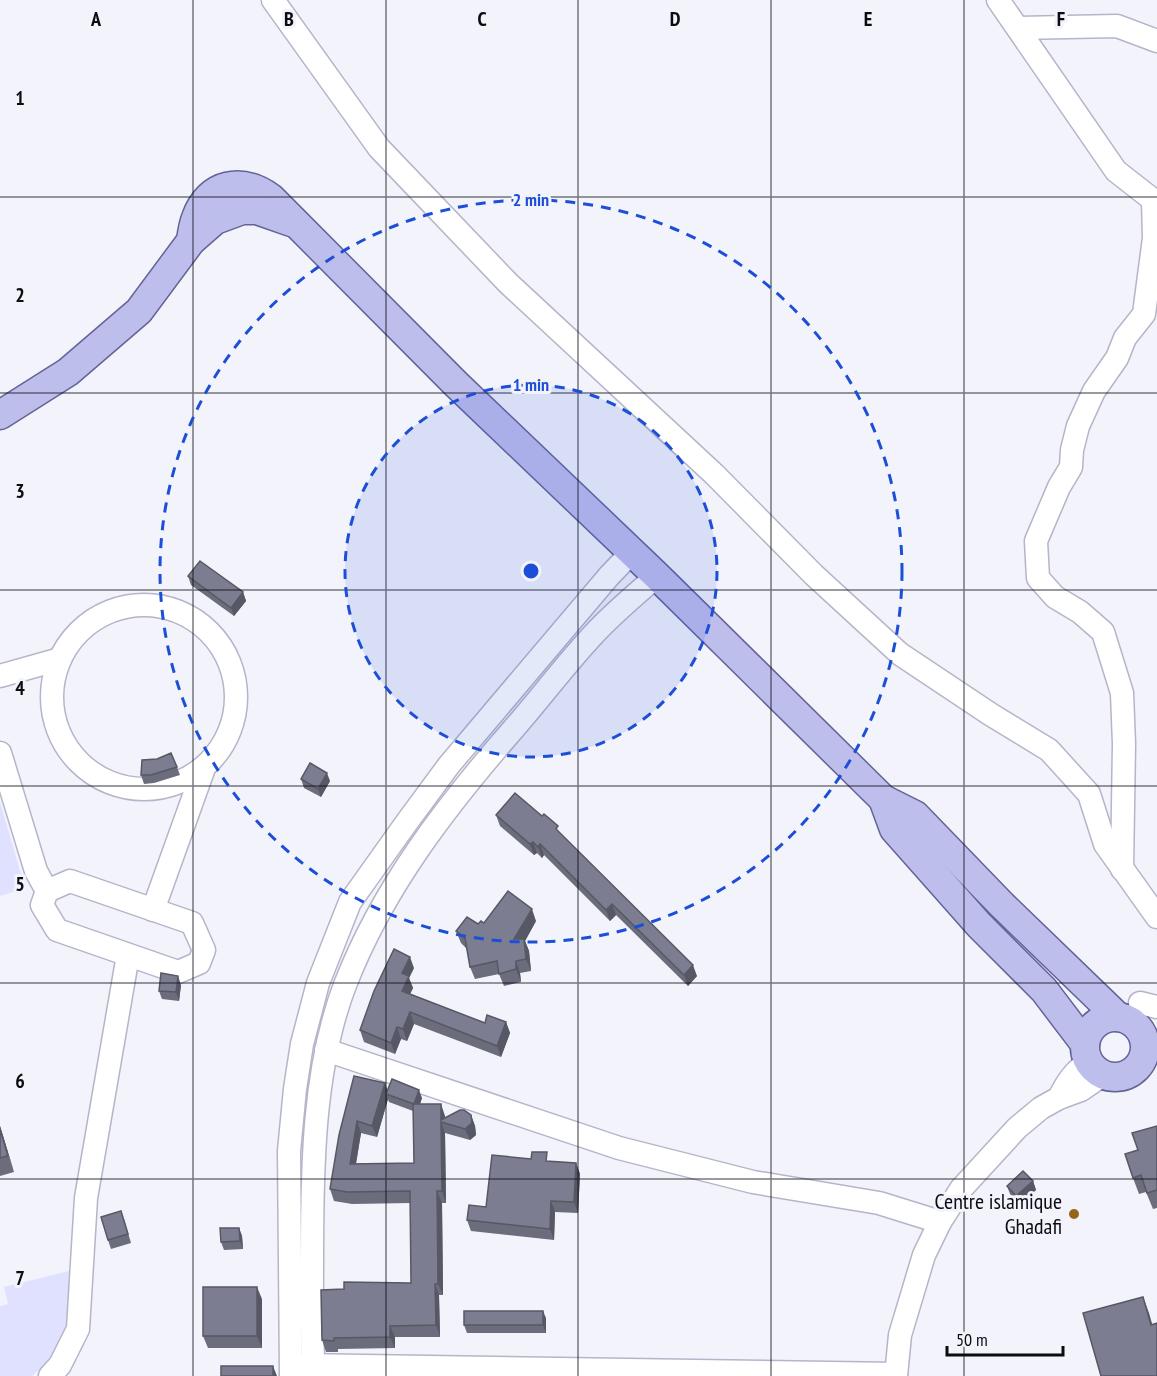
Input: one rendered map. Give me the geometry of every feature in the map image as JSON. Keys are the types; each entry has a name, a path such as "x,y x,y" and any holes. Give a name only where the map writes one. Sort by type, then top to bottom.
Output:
{"main road":[{"path":"0,415 68,372 139,311 191,241 196,217 205,201 217,190 233,185 246,185 259,189 271,198 456,384 657,576 883,799 915,815 1002,904 1142,1016"},
{"path":"883,799 894,829 979,925 1044,990 1093,1060 1113,1077 1122,1077 1148,1064 1144,1059 1146,1050 1142,1032 1142,1016"},
{"path":"1093,1060 1093,1027 1109,1017 1142,1016"}],"street":[{"path":"273,0 379,148 508,283 714,474 814,575 900,654 1049,750 1089,794 1105,844 1150,904 1157,917"},
{"path":"998,0 1116,171 1155,202 1156,237 1144,314 1125,338 1117,358 1094,391 1078,426 1072,450 1071,467 1059,487 1036,541 1038,578 1055,597 1080,612 1103,632 1122,693 1124,744 1122,869"},
{"path":"1018,28 1117,26 1157,41"},
{"path":"632,552 609,576 449,765 350,902 318,983 302,1044 295,1089 289,1151 291,1370 896,1375 900,1335 924,1255 940,1222 961,1190 997,1149 1041,1108 1059,1098 1068,1080 1078,1069 1093,1060"},
{"path":"313,1370 312,1210 319,1105 326,1050 344,987 366,935 413,854 470,779 593,634 631,597 657,576"},
{"path":"159,606 190,617 218,642 234,673 237,690 235,715 229,735 219,752 204,768 188,778 151,790 131,789 111,784 95,776 77,761 63,742 56,727 51,691 60,659 68,644 85,626 116,609 159,606"},
{"path":"0,676 60,659"},
{"path":"0,753 36,871 47,891"},
{"path":"153,910 204,768"},
{"path":"70,881 192,923 204,950 199,963 178,972 57,930 42,905 47,891 70,881"},
{"path":"50,1376 60,1365 78,1329 86,1198 128,955"},
{"path":"326,1050 619,1148 753,1182 879,1203 940,1222"}],"shaded area":[{"path":"0,802 25,888 0,896"},
{"path":"69,1271 67,1329 51,1359 32,1376 0,1376 0,1306 8,1304 4,1287"}],"building":[{"path":"200,561 243,592 231,608 188,576"},
{"path":"171,753 177,767 151,775 141,775 142,760 157,759"},
{"path":"310,763 327,773 318,789 301,779"},
{"path":"515,793 542,816 544,814 558,826 556,829 693,965 684,975 612,904 606,910 540,844 538,847 533,842 530,844 496,815"},
{"path":"508,891 532,909 514,939 524,939 526,959 516,961 516,969 499,974 497,961 470,967 465,938 456,931 467,917 478,924 481,921 484,923"},
{"path":"394,949 410,957 402,973 409,976 402,991 485,1023 487,1015 506,1022 497,1046 410,1012 403,1029 397,1027 391,1043 360,1030 374,991"},
{"path":"161,973 178,976 176,992 159,991"},
{"path":"354,1076 385,1083 372,1126 357,1121 350,1164 414,1163 413,1104 441,1104 441,1120 464,1110 471,1115 472,1123 465,1129 441,1122 442,1191 437,1191 436,1325 390,1326 390,1337 322,1340 321,1290 344,1289 344,1282 411,1283 410,1191 347,1192 330,1189 339,1135"},
{"path":"392,1079 419,1090 414,1104 386,1094"},
{"path":"1157,1126 1157,1190 1147,1193 1141,1175 1133,1178 1125,1154 1138,1150 1132,1133"},
{"path":"0,1129 8,1156 0,1158"},
{"path":"532,1152 547,1152 546,1161 576,1163 574,1202 551,1201 550,1229 467,1220 469,1205 486,1207 492,1155 531,1159"},
{"path":"1023,1171 1033,1181 1016,1196 1007,1186"},
{"path":"121,1211 128,1234 108,1240 101,1217"},
{"path":"220,1228 239,1228 240,1241 221,1242"},
{"path":"203,1287 257,1287 257,1336 203,1336"},
{"path":"1143,1297 1151,1325 1157,1323 1157,1376 1101,1376 1083,1313"},
{"path":"464,1311 543,1311 543,1325 464,1325"},
{"path":"221,1366 273,1366 273,1376 221,1376"}],"place":[{"name":"Centre islamique Ghadafi","path":"1074,1214"}]}
